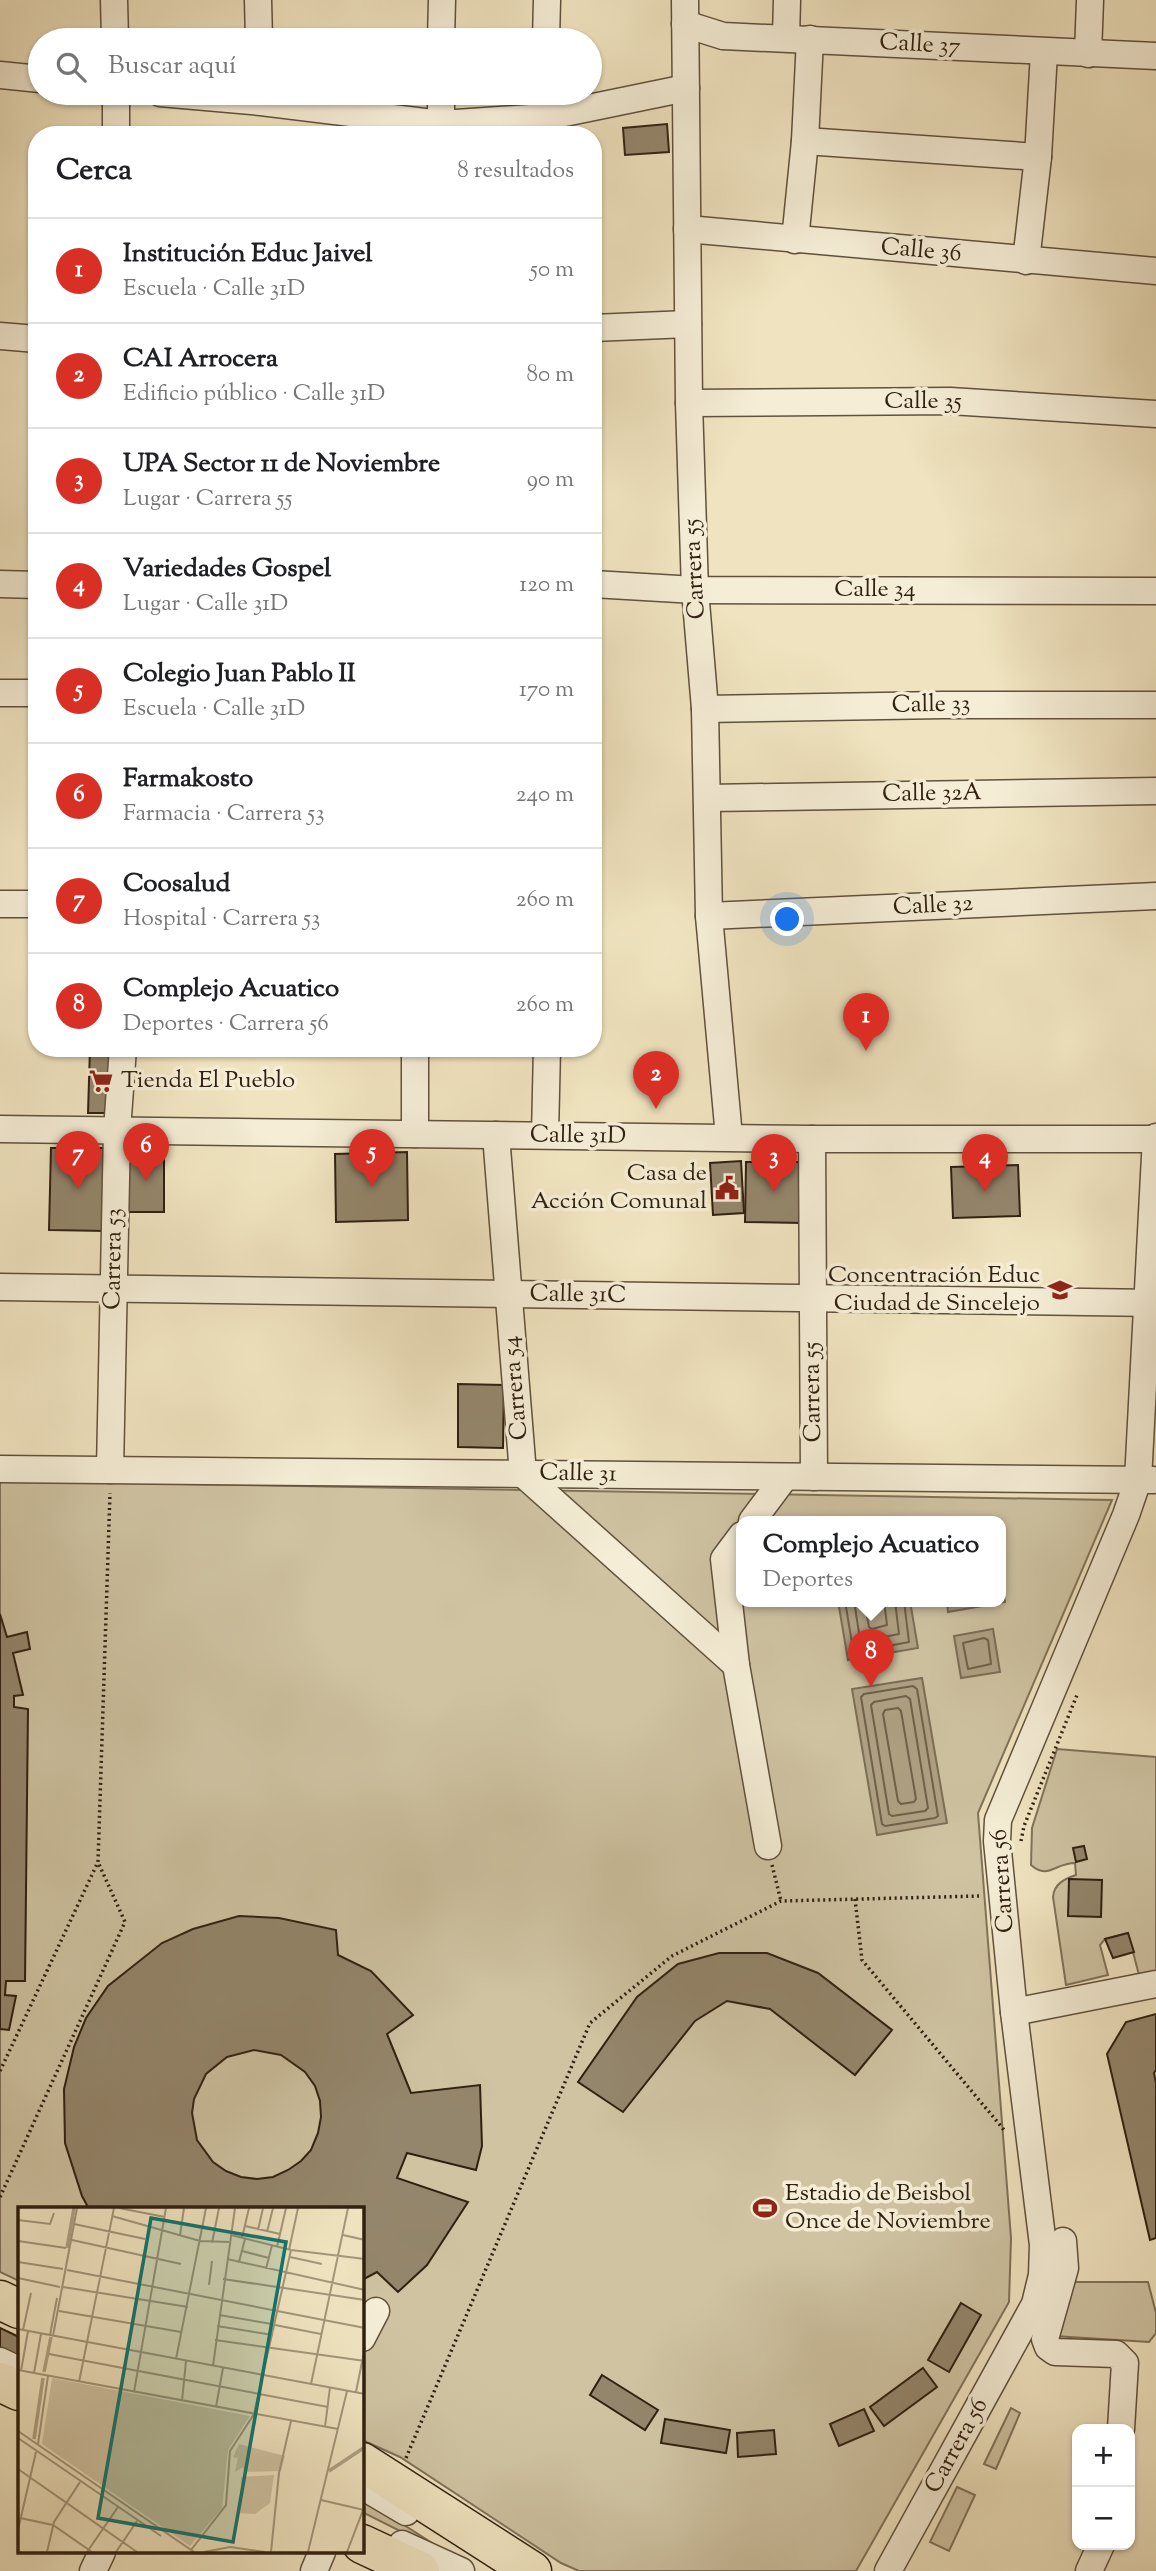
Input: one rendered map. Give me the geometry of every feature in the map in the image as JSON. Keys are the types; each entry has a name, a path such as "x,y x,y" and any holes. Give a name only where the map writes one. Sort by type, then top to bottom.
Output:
{"highway":[{"path":"0,2300 18,2309"},
{"path":"0,2382 18,2390"},
{"path":"364,2463 532,2571"},
{"path":"364,2545 420,2571"}],"street":[{"path":"114,0 115,28"},
{"path":"258,0 259,28"},
{"path":"441,28 442,0"},
{"path":"546,28 547,0"},
{"path":"787,0 798,39 805,141 795,240"},
{"path":"1088,54 1090,0"},
{"name":"Calle 37","path":"685,12 723,36 1156,56"},
{"name":"Carrera 55","path":"685,12 689,403 695,590 705,709 709,916 729,1138"},
{"path":"1026,261 1038,157 1044,52"},
{"path":"0,75 28,78"},
{"path":"602,98 686,88"},
{"path":"116,105 116,126"},
{"path":"304,105 419,126"},
{"path":"441,105 441,126"},
{"path":"458,126 545,105"},
{"path":"805,141 1038,157"},
{"name":"Calle 36","path":"687,229 1156,271"},
{"path":"602,328 688,324"},
{"path":"0,336 28,338"},
{"name":"Calle 35","path":"689,403 950,401 1156,414"},
{"path":"0,584 28,585"},
{"name":"Calle 34","path":"602,585 695,590 1156,591"},
{"path":"0,693 28,693"},
{"name":"Calle 33","path":"705,709 1156,705"},
{"name":"Calle 32A","path":"708,797 1156,791"},
{"name":"Calle 32","path":"709,916 1156,896"},
{"path":"0,904 28,904"},
{"name":"Carrera 53","path":"110,1470 117,1130 122,1057"},
{"path":"415,1057 415,1134"},
{"path":"545,1135 547,1057"},
{"name":"Calle 31D","path":"0,1129 812,1139 1156,1138"},
{"name":"Carrera 54","path":"496,1135 523,1474"},
{"name":"Carrera 56","path":"888,2571 1035,2304 1042,2275 1042,2245 997,1840 998,1820 1126,1515 1147,1480 1156,1138"},
{"name":"Carrera 55","path":"812,1139 814,1477"},
{"name":"Calle 31C","path":"0,1287 1151,1303"},
{"name":"Calle 31","path":"0,1469 1147,1480"},
{"path":"523,1474 736,1665"},
{"path":"756,1516 785,1476"},
{"path":"736,1542 724,1559 736,1665 768,1846"},
{"path":"1014,2012 1156,1984"},
{"path":"1063,2241 1065,2268 1045,2339 1048,2347 1055,2352 1116,2354 1125,2364 1121,2424"},
{"path":"364,2334 376,2311"},
{"path":"0,2318 18,2327"},
{"path":"0,2361 18,2370"},
{"path":"364,2487 503,2571"},
{"path":"364,2527 461,2571"},
{"path":"1089,2571 1099,2550"},
{"path":"93,2571 101,2554"},
{"path":"314,2571 322,2554"}],"path":[{"path":"0,2071 98,1862 110,1470"},
{"path":"1020,1852 1024,1826 1080,1689"},
{"path":"768,1846 780,1901"},
{"path":"0,2197 125,1922 98,1862"},
{"path":"402,2469 590,2023 672,1956 780,1901 985,1895"},
{"path":"855,1899 862,1961 1013,2140"}],"shaded area":[{"path":"0,1481 1112,1500 978,1813 1011,2238 1009,2302 856,2571 579,2571 561,2563 400,2457 364,2441 364,2207 18,2207 18,2281 0,2272"},
{"path":"1057,1749 1156,1757 1156,1971 1139,1975 1128,1933 1105,1939 1100,1945 1108,1975 1066,1985 1053,1897 1060,1883 1076,1875 1075,1863 1047,1871 1031,1865 1032,1828"},
{"path":"1053,2282 1148,2282 1156,2313 1156,2333 1149,2342 1054,2336"},
{"path":"1011,2408 1020,2413 996,2469 984,2464"},
{"path":"957,2487 975,2495 949,2551 930,2542"},
{"path":"364,2499 460,2561 364,2513"}],"water":[{"path":"839,1607 911,1607 918,1648 848,1660"},
{"path":"948,1607 976,1607 948,1612"},
{"path":"993,1629 1000,1672 961,1678 954,1636"},
{"path":"922,1678 947,1823 877,1835 852,1689"}],"building":[{"path":"667,124 669,152 625,155 623,128"},
{"name":"Tienda El Pueblo","path":"90,1057 114,1057 112,1113 88,1113"},
{"path":"51,1148 107,1148 106,1231 49,1230"},
{"path":"164,1149 164,1212 128,1212 128,1150"},
{"path":"407,1152 408,1220 336,1222 335,1154"},
{"name":"Casa de Acción Comunal","path":"741,1161 744,1213 713,1215 710,1163"},
{"path":"746,1162 803,1162 802,1223 745,1222"},
{"path":"1018,1165 1020,1216 953,1218 951,1167"},
{"path":"458,1384 504,1385 503,1448 458,1447"},
{"path":"0,1614 7,1637 27,1632 30,1649 13,1653 23,1695 14,1696 14,1707 28,1709 25,1981 6,1981 5,1995 16,1996 9,2030 0,2029"},
{"path":"1084,1846 1087,1859 1076,1862 1073,1848"},
{"path":"1069,1879 1102,1880 1101,1917 1068,1916"},
{"path":"239,1916 279,1918 336,1930 338,1955 371,1971 413,2015 387,2034 411,2093 480,2085 482,2146 476,2170 407,2153 397,2178 468,2202 427,2265 398,2292 377,2272 364,2279 364,2207 88,2207 65,2143 64,2089 74,2047 86,2018 108,1986 162,1943 193,1929","holes":["254,2050 281,2055 305,2072 315,2086 321,2117 311,2150 301,2161 273,2177 257,2179 241,2177 213,2162 197,2140 192,2113 194,2099 206,2074 227,2057"]},
{"path":"1128,1933 1134,1952 1113,1958 1105,1939"},
{"path":"719,1953 767,1953 818,1973 892,2030 855,2075 770,2009 727,2001 695,2021 623,2112 578,2082 637,1997 678,1964"},
{"path":"1156,2014 1156,2238 1150,2240 1107,2054 1126,2022"},
{"path":"961,2303 981,2315 949,2372 928,2360"},
{"path":"0,2328 18,2337 18,2361 0,2352"},
{"path":"923,2368 937,2387 884,2426 870,2407"},
{"path":"602,2375 658,2410 645,2430 590,2395"},
{"path":"864,2409 874,2431 839,2446 830,2424"},
{"path":"665,2419 730,2430 726,2453 661,2443"},
{"path":"774,2430 776,2454 738,2457 737,2433"}],"place":[{"name":"Institución Educ Jaivel","path":"866,1051"},
{"name":"Tienda El Pueblo","path":"101,1081"},
{"name":"CAI Arrocera","path":"656,1109"},
{"name":"Farmakosto","path":"146,1181"},
{"name":"Colegio Juan Pablo II","path":"372,1187"},
{"name":"Casa de Acción Comunal","path":"727,1188"},
{"name":"Coosalud","path":"78,1189"},
{"name":"UPA Sector 11 de Noviembre","path":"774,1192"},
{"name":"Variedades Gospel","path":"985,1192"},
{"name":"Concentración Educ Ciudad de Sincelejo","path":"1060,1290"},
{"name":"Complejo Acuatico","path":"871,1687"},
{"name":"Estadio de Beisbol Once de Noviembre","path":"765,2208"}]}
